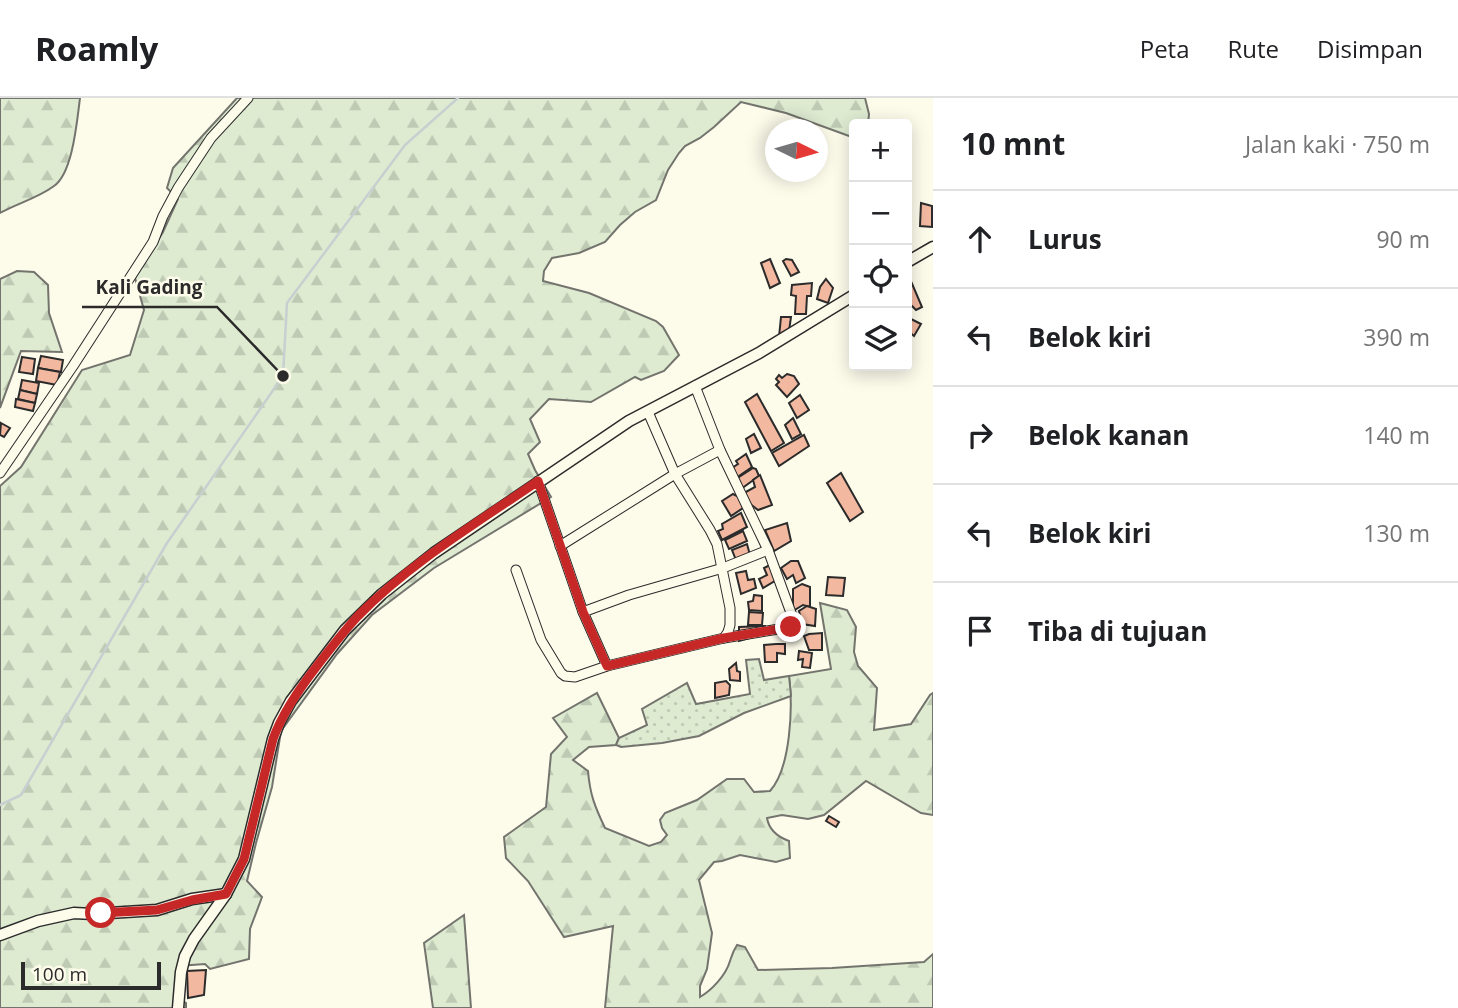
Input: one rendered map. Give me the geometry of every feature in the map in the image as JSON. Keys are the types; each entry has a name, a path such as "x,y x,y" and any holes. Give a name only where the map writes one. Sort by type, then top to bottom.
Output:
{"street":[{"path":"1,468 73,366 153,242 178,188 212,138 248,98"},
{"path":"912,259 933,247"},
{"path":"178,1008 185,956 226,894 244,859 279,723 292,701 345,630 382,594 452,539 614,430 759,353 849,298"},
{"path":"516,570 541,640 561,673 570,677 724,638 791,627 794,621 781,582 720,450 695,386"},
{"path":"648,412 676,474 717,544 731,617 724,638"},
{"path":"560,546 720,450"},
{"path":"538,481 583,612 607,666"},
{"path":"583,612 629,594 723,568 768,550"},
{"path":"0,935 38,921 74,913 157,910 226,894"}],"green space":[{"path":"0,98 80,98 70,158 60,179 41,194 0,213"},
{"path":"237,98 865,98 869,114 868,119 849,119 849,136 828,128 828,119 802,119 741,102 700,138 685,146 668,170 656,200 635,212 605,242 579,253 552,258 544,271 543,281 589,293 656,321 663,327 679,355 664,371 641,380 635,377 591,402 549,399 530,419 540,442 528,454 551,497 434,568 372,615 337,654 281,731 272,787 247,881 262,897 250,929 249,959 210,969 205,964 178,966 174,995 186,1003 186,1008 0,1008 0,486 21,467 82,370 130,355 144,310 135,278 163,232 178,199 167,188 173,168"},
{"path":"17,271 34,272 48,285 49,313 62,352 21,351 0,408 0,279"},
{"path":"820,603 847,610 856,627 854,652 858,666 877,688 874,730 911,724 933,693 933,815 921,813 866,781 824,815 808,819 782,815 767,818 775,832 789,841 790,858 776,862 740,855 714,862 699,880 712,933 700,997 722,977 737,945 745,947 758,970 924,962 933,954 933,1008 605,1008 613,926 564,937 528,881 506,858 504,837 546,807 551,754 567,737 553,718 597,693 619,738 616,745 589,747 573,760 588,771 594,801 605,828 649,846 661,842 667,835 660,820 665,813 697,800 727,779 744,779 754,792 770,791 777,781 789,736 789,676 831,669"},
{"path":"759,659 764,680 789,676 791,696 744,713 699,736 662,743 621,747 616,745 619,738 647,725 642,709 687,683 696,704 750,694 746,660"},
{"path":"464,915 471,1008 433,1008 424,943"}],"building":[{"path":"921,203 932,206 932,227 920,226"},
{"path":"770,259 780,283 770,288 761,263"},
{"path":"792,260 799,272 791,276 783,261"},
{"path":"826,279 833,288 828,303 817,299 820,287"},
{"path":"812,283 811,296 807,296 806,314 795,314 796,296 791,295 792,285"},
{"path":"912,284 922,307 916,310 912,306"},
{"path":"781,317 791,317 789,331 779,337"},
{"path":"912,320 921,324 914,336 912,334"},
{"path":"41,356 63,360 61,372 38,368"},
{"path":"22,357 35,359 33,374 19,372"},
{"path":"38,368 60,372 57,385 36,381"},
{"path":"787,374 794,376 799,384 787,397 776,385 779,382 776,379 779,375 782,378"},
{"path":"22,380 39,383 37,394 20,390"},
{"path":"20,390 37,394 35,403 18,399"},
{"path":"757,394 784,443 771,451 745,402"},
{"path":"800,395 809,410 797,418 789,403"},
{"path":"16,399 35,403 33,411 15,407"},
{"path":"793,418 801,434 792,439 785,425"},
{"path":"1,423 10,428 4,437 0,435"},
{"path":"754,434 761,448 751,453 746,439"},
{"path":"804,435 809,446 779,466 772,453"},
{"path":"746,454 752,467 736,478 732,468 738,464 736,461"},
{"path":"753,468 759,476 741,489 736,479"},
{"path":"841,473 863,512 850,521 827,483"},
{"path":"760,475 772,505 758,510 749,503 744,493 755,487 753,480"},
{"path":"733,494 739,497 743,508 731,516 722,501"},
{"path":"741,513 747,527 722,540 718,531 723,529 722,524"},
{"path":"787,523 791,541 774,551 765,530"},
{"path":"743,531 747,541 729,549 725,540"},
{"path":"747,544 750,555 736,560 732,550"},
{"path":"791,561 798,561 805,578 796,583 793,575 787,579 781,568"},
{"path":"772,564 778,579 763,588 759,579 767,575 764,568"},
{"path":"746,571 748,580 754,579 756,588 741,594 736,573"},
{"path":"828,577 845,578 843,596 826,595"},
{"path":"802,584 810,587 810,607 803,605 793,611 793,589"},
{"path":"754,595 762,596 762,611 749,610 748,602 753,601"},
{"path":"807,606 816,609 815,626 802,624 799,611"},
{"path":"749,612 763,613 762,625 748,625"},
{"path":"765,626 765,634 739,641 739,627"},
{"path":"822,633 822,650 809,650 804,636"},
{"path":"785,644 785,654 777,653 777,662 765,662 764,645"},
{"path":"799,651 812,653 810,668 802,667 803,659 798,660"},
{"path":"736,663 740,681 730,680 729,669"},
{"path":"726,681 730,685 729,695 715,698 715,683"},
{"path":"829,816 839,822 836,827 826,821"},
{"path":"206,970 204,995 188,998 187,971"}],"waterway":[{"path":"0,805 21,795 167,543 283,376 287,303 405,145 458,98"}],"place":[{"name":"Kali Gading","path":"283,376"}],"route":[{"path":"101,913 157,910 226,894 244,859 279,723 312,673 345,630 382,594 452,539 538,481 583,612 607,666 724,638 791,627"}]}
